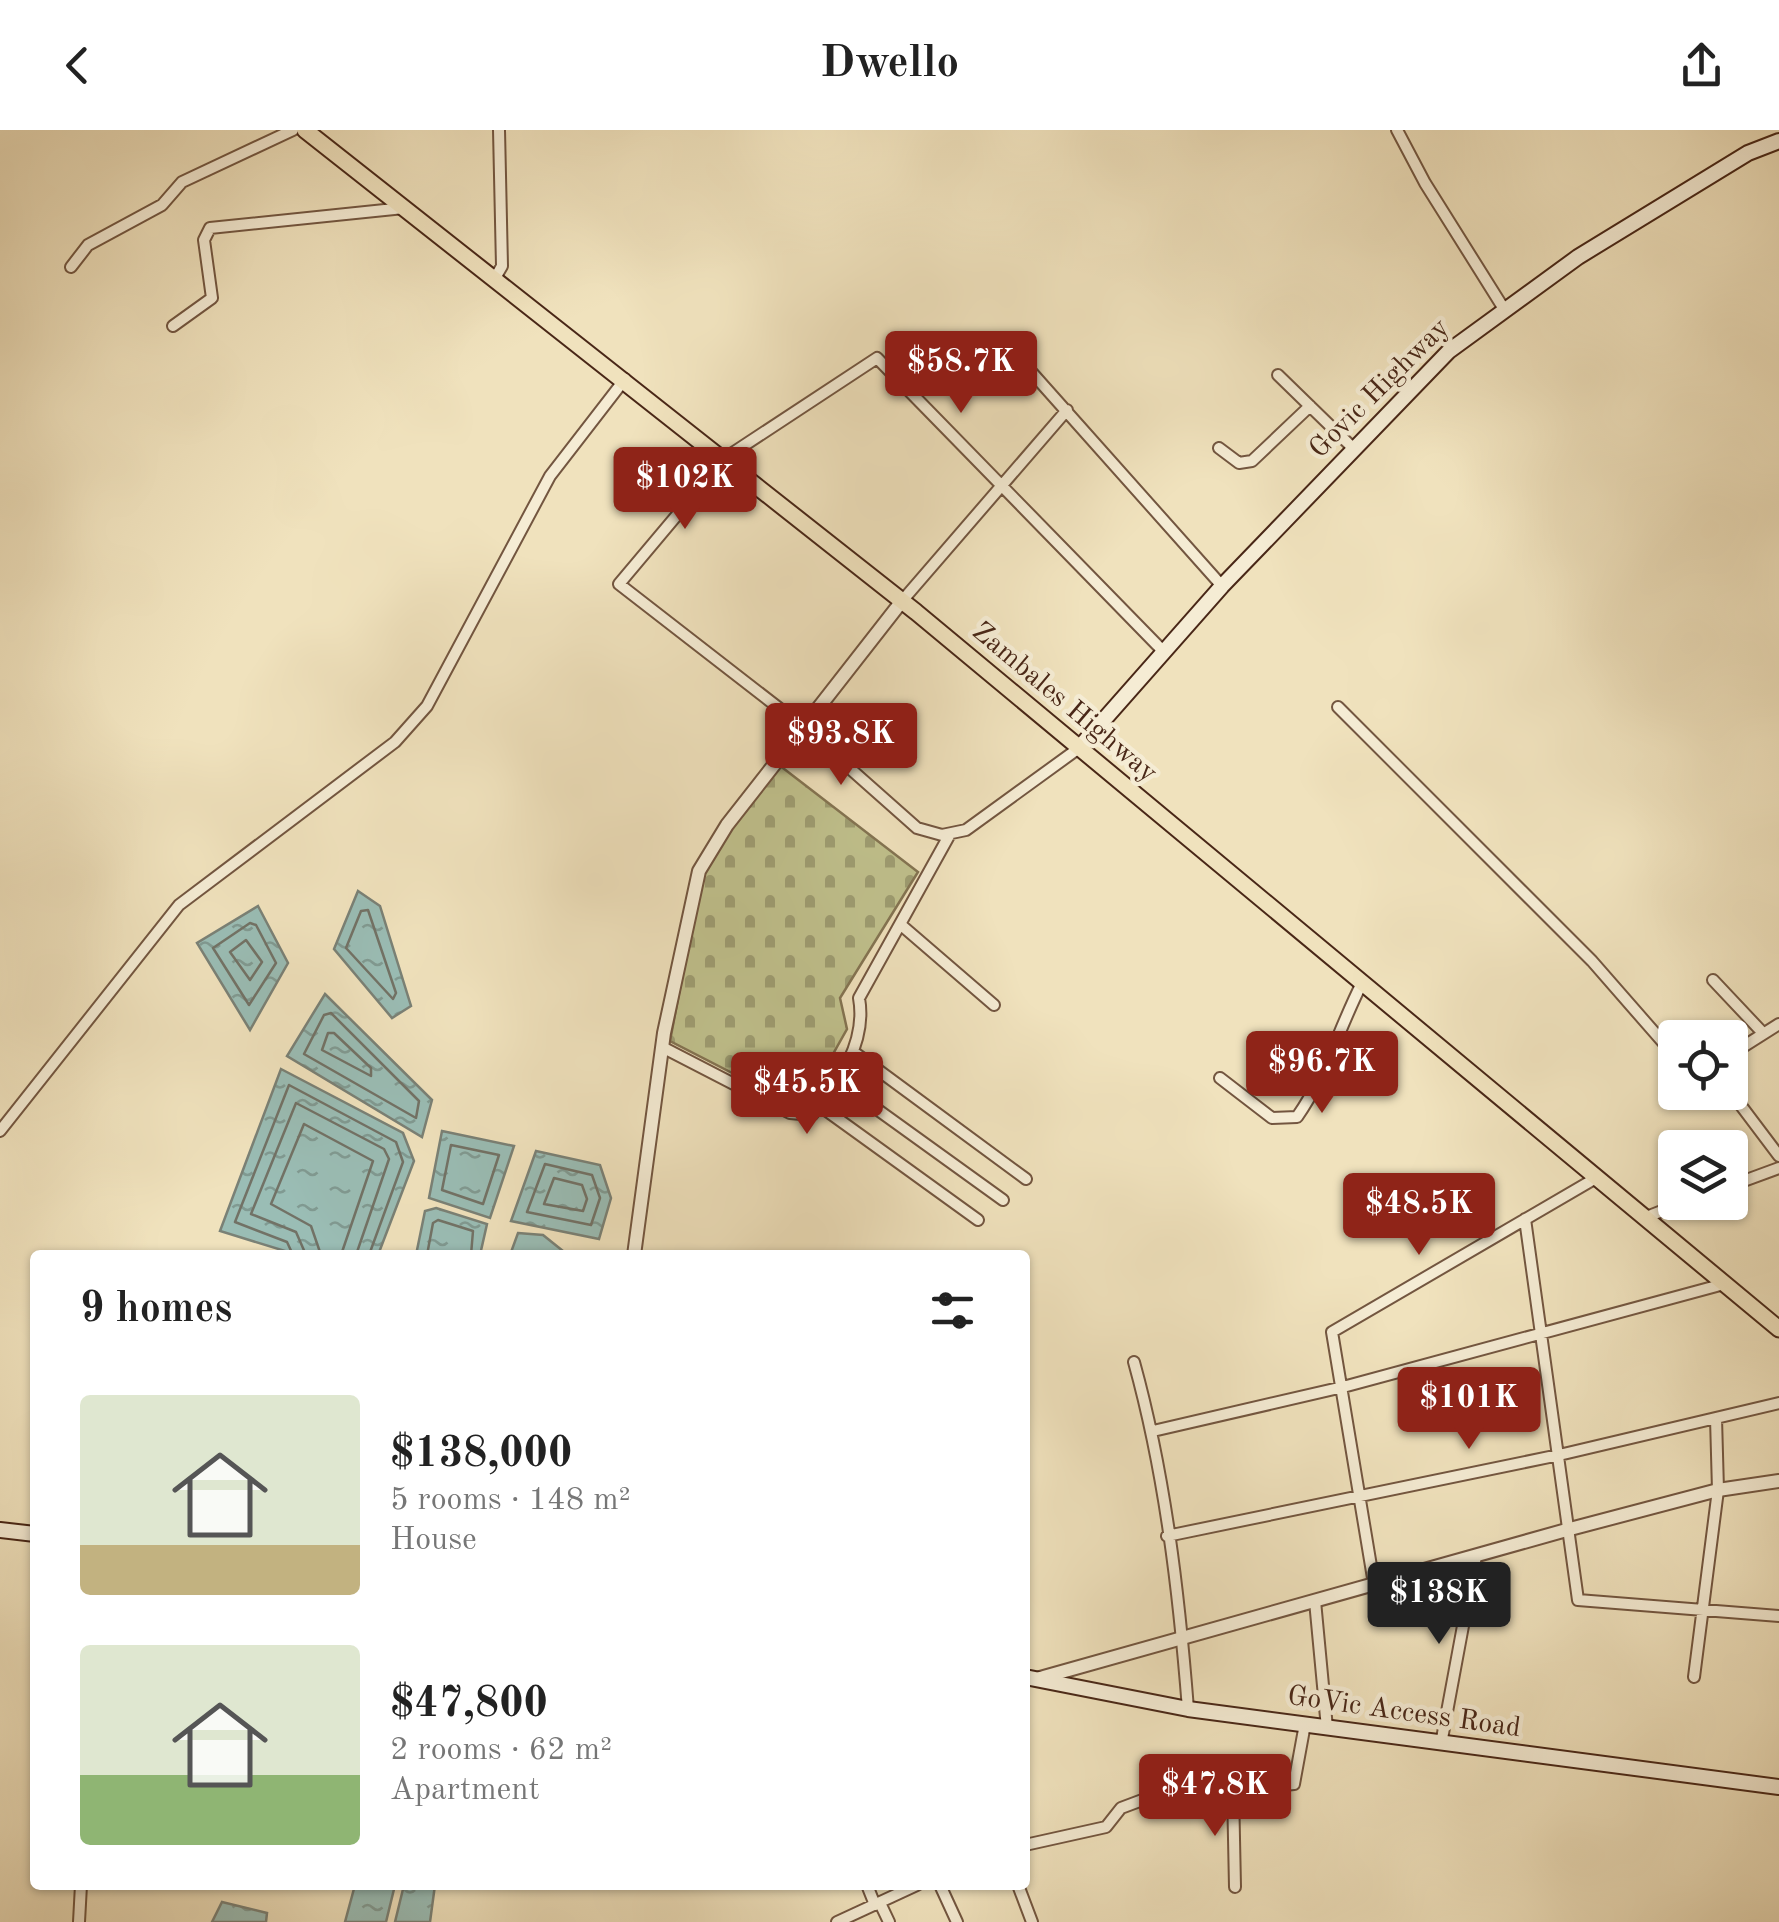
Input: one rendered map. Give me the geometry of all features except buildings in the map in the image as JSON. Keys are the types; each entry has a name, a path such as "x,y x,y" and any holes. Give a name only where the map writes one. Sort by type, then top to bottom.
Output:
{"main road":[{"name":"Zambales Highway","path":"305,130 902,601 1644,1218 1777,1323"},
{"name":"Govic Highway","path":"1079,748 1222,586 1448,351 1504,309 1688,188 1748,153 1779,141"},
{"path":"0,1530 30,1533"},
{"name":"GoVic Access Road","path":"1032,1677 1188,1709 1779,1787"}],"street":[{"path":"71,267 88,245 162,204 182,182 293,130"},
{"path":"496,278 502,266 499,130"},
{"path":"1398,130 1424,183 1504,309"},
{"path":"173,326 212,298 204,240 210,228 404,208"},
{"path":"1079,748 966,830 950,834 917,828 802,726 619,584 725,458 877,358 1164,651"},
{"path":"1026,366 1222,586"},
{"path":"1278,375 1354,448"},
{"path":"0,1131 180,905 396,742 427,706 550,476 625,379"},
{"path":"1218,448 1239,463 1252,461 1310,406"},
{"path":"635,1250 662,1047 699,871 727,825 802,726 902,601 1067,410"},
{"path":"1338,706 1592,961 1658,1037"},
{"path":"662,1047 803,1118 820,1106 855,1053 861,1029 859,998 950,834"},
{"path":"900,924 994,1004"},
{"path":"1712,980 1762,1032"},
{"path":"1220,1078 1272,1118 1297,1117 1321,1082 1337,1032 1362,983"},
{"path":"1748,1042 1779,1024"},
{"path":"855,1053 1026,1179"},
{"path":"834,1080 1003,1200"},
{"path":"820,1106 978,1220"},
{"path":"1745,1110 1779,1156"},
{"path":"1748,1179 1779,1168"},
{"path":"1374,1584 1332,1332 1596,1178"},
{"path":"1644,1218 1658,1213"},
{"path":"1525,1219 1544,1332 1578,1600 1779,1616"},
{"path":"1153,1431 1343,1386 1724,1284"},
{"path":"1134,1362 1153,1431 1183,1638 1188,1709"},
{"path":"1167,1536 1559,1455 1779,1404"},
{"path":"1694,1677 1718,1490 1716,1418"},
{"path":"1032,1677 1718,1490 1779,1481"},
{"path":"1441,1744 1476,1556"},
{"path":"1316,1600 1327,1728"},
{"path":"1030,1844 1106,1827 1122,1808 1145,1799 1294,1784 1305,1724"},
{"path":"1233,1790 1235,1886"},
{"path":"79,1922 81,1890"},
{"path":"870,1890 889,1922"},
{"path":"837,1922 906,1890"},
{"path":"942,1890 957,1922"},
{"path":"1020,1890 1032,1922"}],"green space":[{"path":"779,765 918,872 840,998 847,1029 802,1109 670,1041 703,867"}],"water":[{"path":"358,891 380,906 411,1006 392,1018 334,949"},
{"path":"258,906 288,963 250,1030 197,943"},
{"path":"325,994 432,1100 422,1137 287,1056"},
{"path":"281,1069 403,1133 414,1161 380,1250 282,1250 220,1231"},
{"path":"442,1131 514,1146 490,1218 429,1198"},
{"path":"536,1151 600,1165 611,1198 599,1239 511,1221"},
{"path":"436,1208 487,1224 481,1250 417,1250 425,1211"},
{"path":"518,1233 543,1235 562,1250 512,1250"},
{"path":"354,1890 394,1890 386,1922 345,1922"},
{"path":"403,1890 434,1890 430,1922 395,1922"},
{"path":"222,1902 267,1913 266,1922 212,1922"}]}
